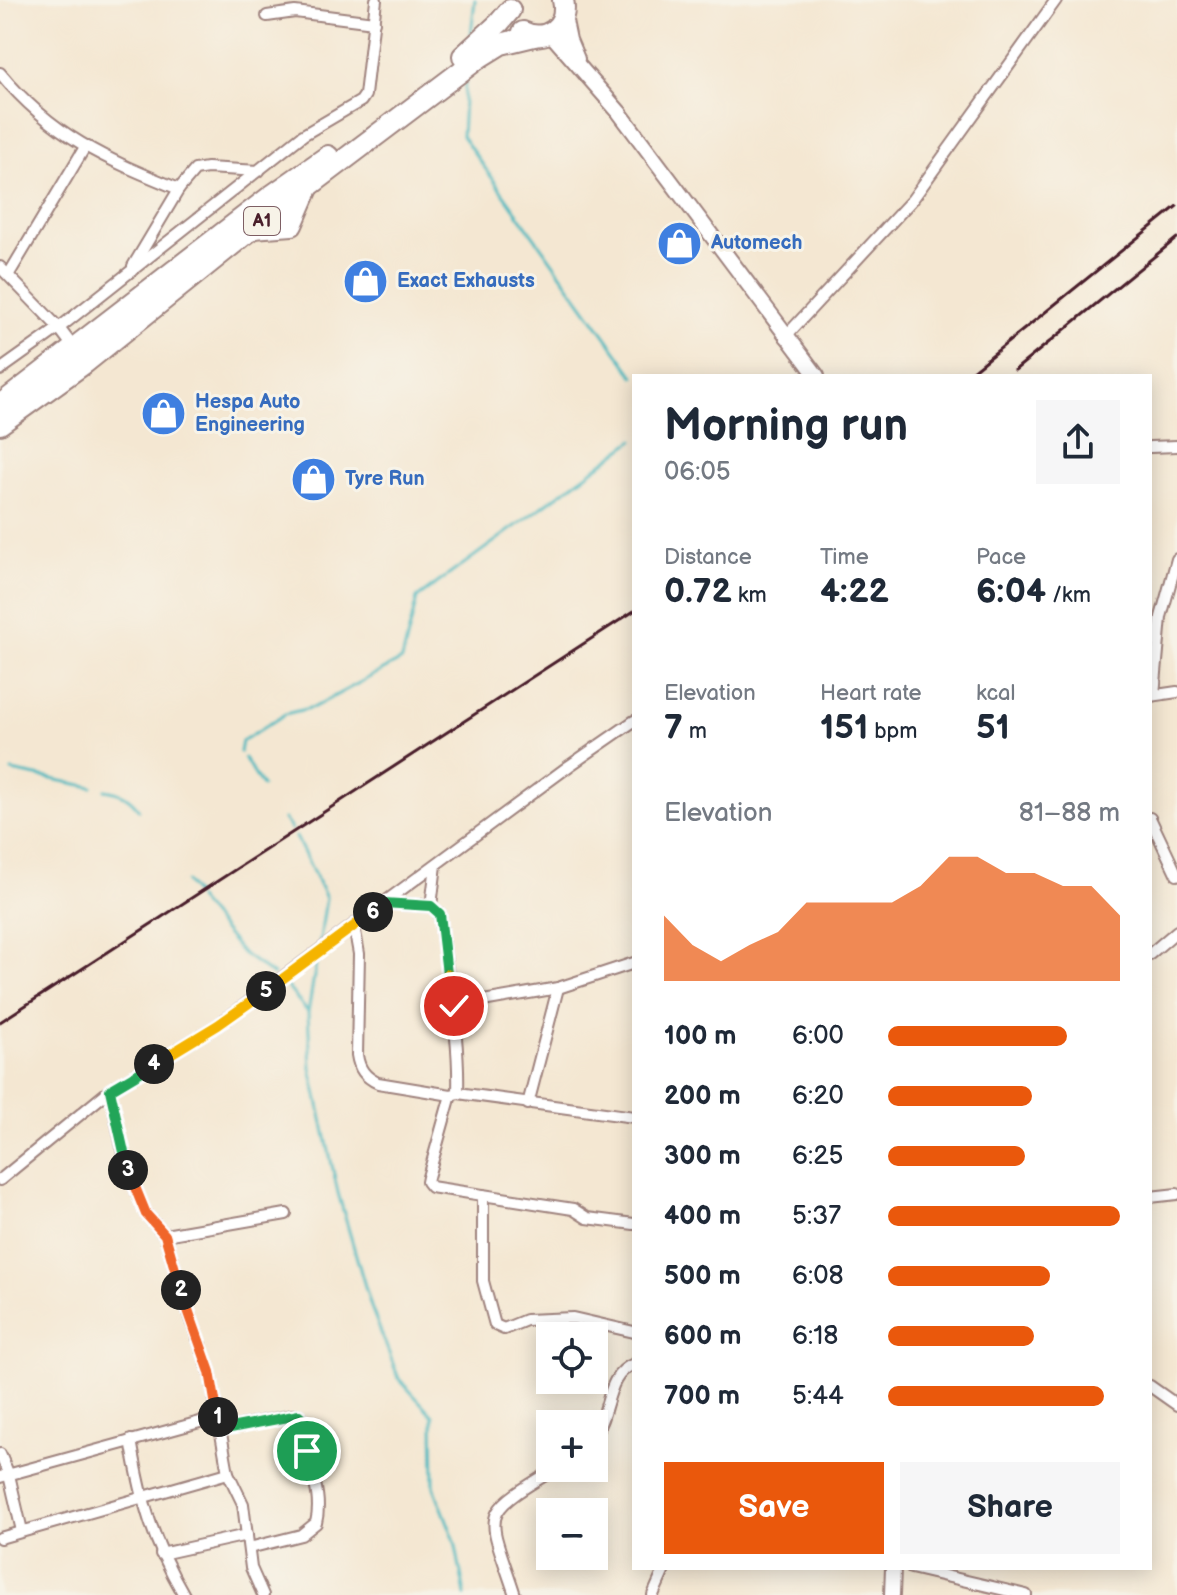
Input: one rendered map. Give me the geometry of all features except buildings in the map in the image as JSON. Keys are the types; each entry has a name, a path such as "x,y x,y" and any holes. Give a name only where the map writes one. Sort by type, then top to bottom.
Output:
{"highway":[{"name":"A1","path":"511,5 518,27 542,34"},
{"name":"A1","path":"0,424 259,205 461,58 499,23 511,5"},
{"path":"542,34 559,26 565,5"},
{"name":"A1","path":"0,405 80,356 480,57 501,44 542,34"}],"street":[{"path":"0,370 59,328 303,135 364,98 376,0"},
{"path":"785,337 912,200 1056,0"},
{"path":"565,5 569,40 579,63"},
{"path":"267,16 295,12 374,22"},
{"path":"542,34 579,63 619,112 815,374"},
{"path":"0,73 48,122 85,147 179,189"},
{"path":"80,356 59,328 4,270 85,147"},
{"path":"130,271 179,189 199,168 259,171"},
{"path":"1152,447 1177,446"},
{"path":"1177,559 1161,617 1152,696 1177,692"},
{"path":"0,1180 110,1090 218,1025 632,722"},
{"path":"1152,822 1177,875"},
{"path":"431,906 436,865"},
{"path":"384,903 431,906 440,914 459,1056 454,1094 427,1182 435,1189 573,1209 587,1218 632,1224"},
{"path":"354,926 359,954 358,1066 369,1078 378,1083 632,1117"},
{"path":"1152,952 1177,931"},
{"path":"454,1006 558,988 632,964"},
{"path":"528,1104 558,988"},
{"path":"110,1090 126,1166 146,1214 165,1235 210,1372 228,1473 243,1504 251,1568 263,1595"},
{"path":"1152,1197 1177,1194"},
{"path":"483,1195 483,1281 495,1325 504,1329 526,1320 573,1318 632,1332"},
{"path":"165,1235 286,1214"},
{"path":"606,1410 616,1379 624,1368 632,1365"},
{"path":"1152,1387 1177,1405"},
{"path":"220,1430 292,1415 299,1415 306,1422 304,1437 319,1499 316,1523 301,1535 249,1548"},
{"path":"5,1476 218,1417"},
{"path":"131,1440 140,1497 161,1554 184,1595"},
{"path":"0,1454 22,1531"},
{"path":"0,1538 228,1473"},
{"path":"515,1595 492,1525 495,1512 536,1481"},
{"path":"161,1554 247,1535"},
{"path":"653,1595 664,1570"},
{"path":"892,1595 893,1570"},
{"path":"920,1570 1026,1595"}],"waterway":[{"path":"471,34 475,0"},
{"path":"465,82 462,136 633,374"},
{"path":"240,752 242,741 285,714 314,707 402,660 417,598 632,441"},
{"path":"244,758 262,786"},
{"path":"12,771 92,787"},
{"path":"105,790 124,796 139,810"},
{"path":"284,819 291,829"},
{"path":"296,837 326,898 319,946"},
{"path":"186,882 195,895"},
{"path":"197,899 242,953 273,975"},
{"path":"317,957 308,1013 311,1068 338,1193 371,1307 399,1379 433,1416 434,1487 455,1541 465,1595"},
{"path":"284,983 307,1011"}],"railway":[{"path":"968,374 1177,206"},
{"path":"1015,370 1177,238"},
{"path":"0,1022 632,612"}],"place":[{"name":"Automech","path":"680,243"},
{"name":"Exact Exhausts","path":"366,281"},
{"name":"Hespa Auto Engineering","path":"164,414"},
{"name":"Tyre Run","path":"314,479"}],"route":[{"path":"307,1451 304,1437 306,1422 299,1415 220,1430 207,1361 183,1297 165,1235 146,1214 126,1166 110,1090 218,1025 384,903 431,906 439,912 445,966 454,1006"}]}
